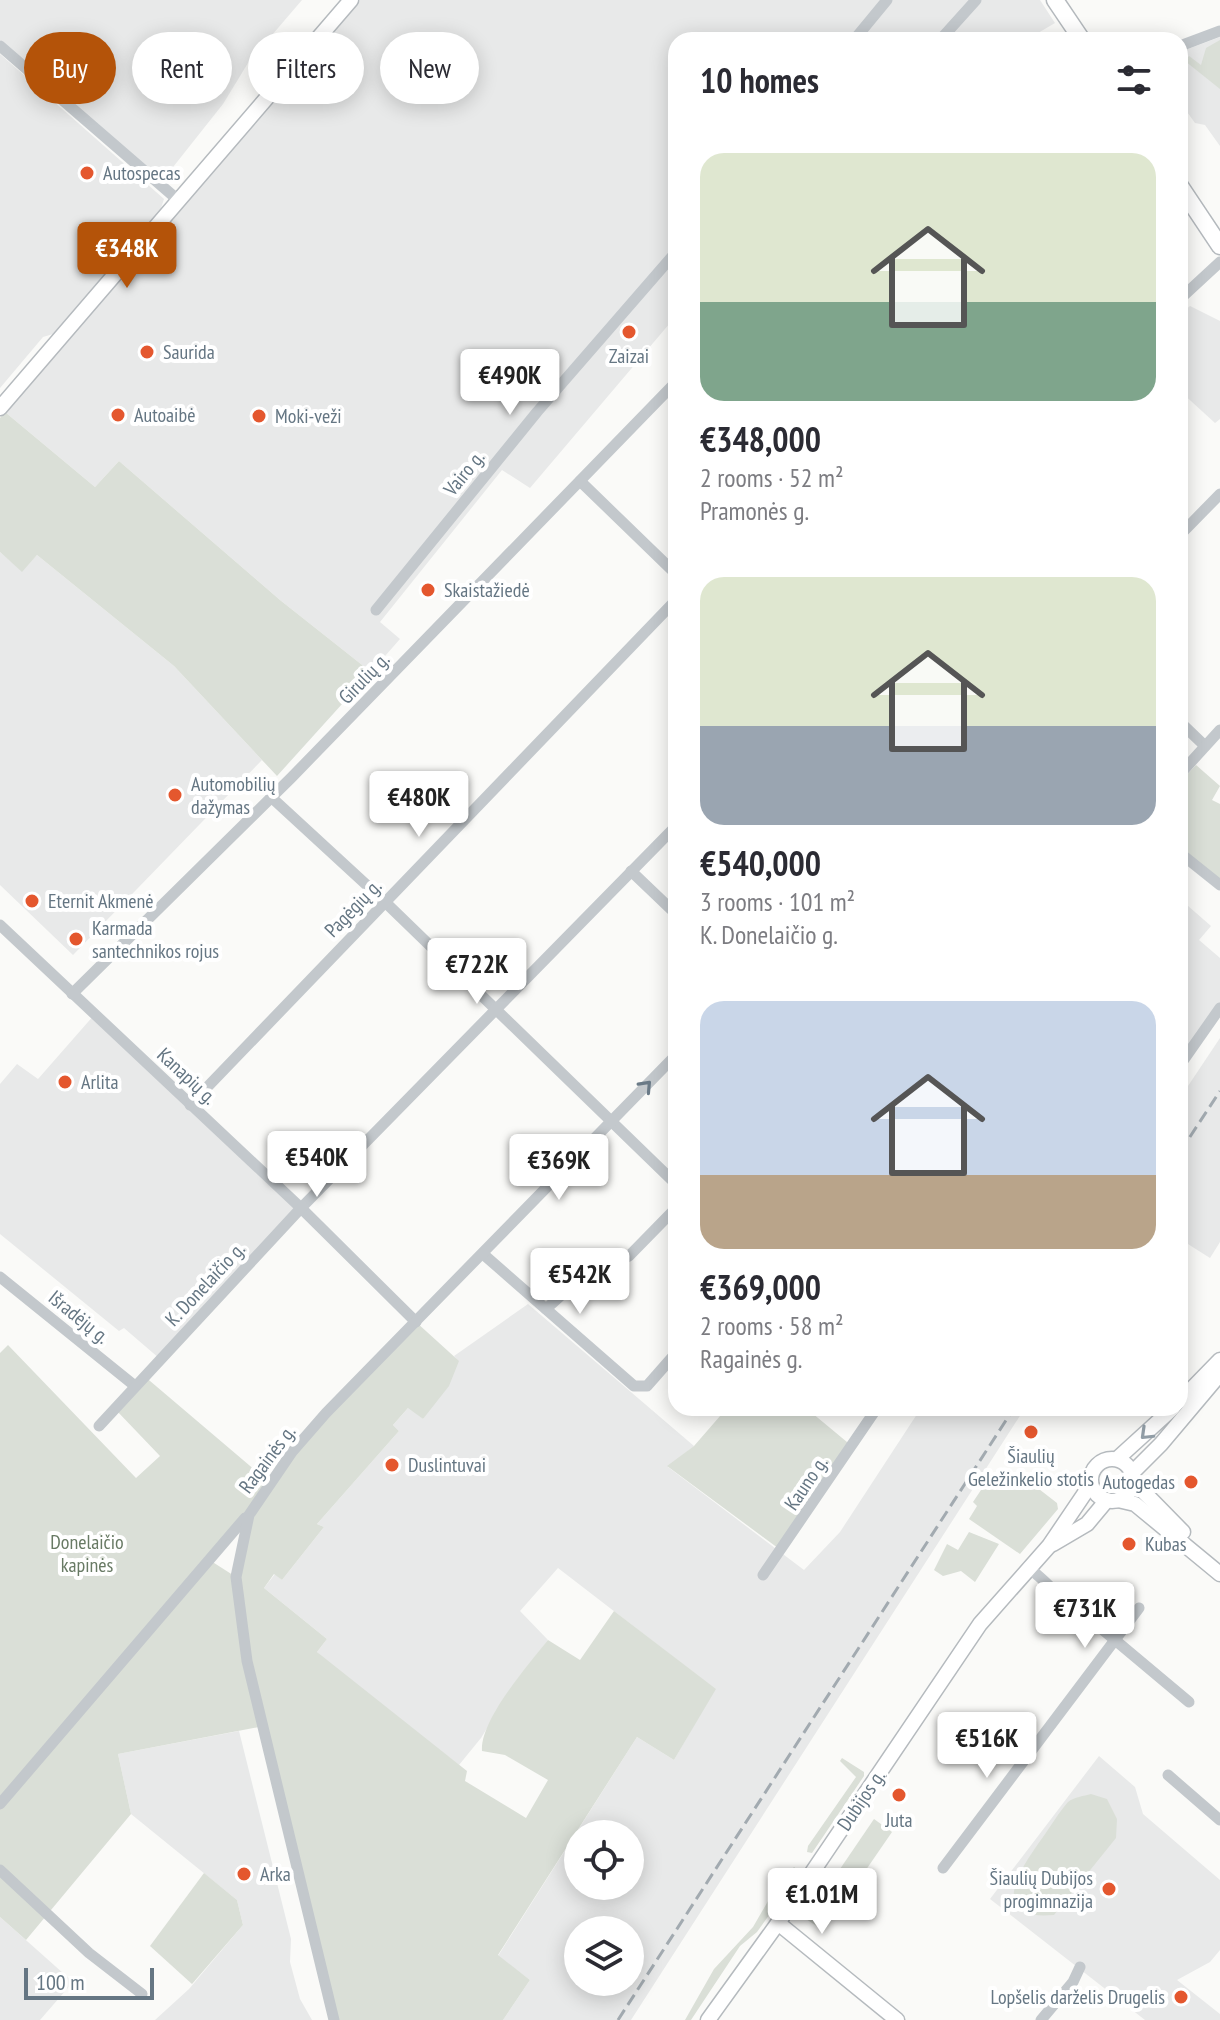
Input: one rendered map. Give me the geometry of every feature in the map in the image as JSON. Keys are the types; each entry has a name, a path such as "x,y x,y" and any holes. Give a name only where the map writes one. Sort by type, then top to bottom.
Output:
{"highway":[{"path":"1055,0 1077,32"},
{"path":"1188,198 1220,246"}],"main road":[{"path":"0,408 351,0"},
{"path":"1188,1393 1220,1360"},
{"path":"1188,1411 1220,1374"},
{"path":"1164,1416 1117,1459 1108,1459 1095,1466 1091,1484 1095,1493 1135,1504 1220,1574"},
{"path":"1112,1500 1128,1493 1132,1477 1184,1416"},
{"path":"1117,1459 1172,1523 1220,1562"},
{"name":"Dubijos g.","path":"708,2020 778,1923 968,1640 1049,1546 1091,1484"},
{"name":"Dubijos g.","path":"1049,1546 1087,1524 1112,1500"},
{"path":"778,1923 897,2020"}],"street":[{"path":"861,32 887,0"},
{"path":"947,32 976,0"},
{"path":"1188,43 1220,31"},
{"path":"0,46 178,200"},
{"name":"Vairo g.","path":"376,610 537,412 668,261"},
{"path":"1188,292 1220,262"},
{"name":"Girulių g.","path":"72,994 271,797 668,390"},
{"path":"580,481 668,566"},
{"path":"1188,527 1220,494"},
{"name":"Pagėgių g.","path":"190,1105 668,608"},
{"path":"1188,730 1205,746"},
{"path":"1188,765 1220,730"},
{"path":"271,797 384,901 668,1176"},
{"name":"K. Donelaičio g.","path":"99,1426 301,1208 668,834"},
{"path":"1188,859 1220,885"},
{"path":"631,871 668,906"},
{"name":"Kanapių g.","path":"0,925 301,1208 416,1322"},
{"path":"1188,1054 1220,1008"},
{"name":"Ragainės g.","path":"334,2020 247,1661 236,1577 249,1515 292,1452 668,1064"},
{"path":"546,1309 567,1290 629,1256 668,1216"},
{"path":"483,1254 637,1387 647,1386 668,1362"},
{"name":"Išradėjų g.","path":"0,1277 135,1386"},
{"name":"Kauno g.","path":"763,1575 872,1416"},
{"path":"0,1804 249,1515"},
{"path":"1028,1567 1056,1592 1063,1607 1073,1614 1084,1614 1189,1702"},
{"path":"943,1868 1139,1608"},
{"path":"1168,1775 1220,1820"},
{"path":"0,1870 89,1953 142,1994"},
{"path":"1041,2020 1073,1982 1080,1967"}],"shaded area":[{"path":"0,0 302,0 275,32 248,32 248,63 232,89 232,32 132,32 132,104 223,104 162,181 74,104 116,104 116,32 24,32 24,61 0,40"},
{"path":"360,0 1040,0 1055,23 1040,32 668,32 668,325 530,488 502,470 380,622 400,639 371,672 280,600 119,461 95,487 5,412 270,104 364,104 364,32 332,32"},
{"path":"1220,37 1220,146 1205,125 1195,123 1188,113 1188,49"},
{"path":"0,54 24,75 24,104 57,104 164,199 160,211 53,334 43,337 0,388"},
{"path":"1190,306 1220,321 1220,419 1215,423 1188,398"},
{"path":"0,552 22,571 37,555 174,666 262,760 73,955 0,885"},
{"path":"1188,906 1211,926 1199,940 1220,958 1220,1008 1188,1054"},
{"path":"95,1014 301,1208 160,1359 124,1328 119,1331 0,1234 0,1084 17,1064 38,1079"},
{"path":"1220,1038 1220,1242 1210,1258 1188,1244 1188,1086"},
{"path":"528,1304 694,1446 668,1467 804,1570 840,1532 916,1416 1020,1416 631,2020 503,2020 530,1980 498,1956 564,1852 564,1900 644,1900 644,1820 584,1820 637,1737 674,1760 715,1689 558,1568 520,1611 548,1640 459,1765 339,1673 317,1652 327,1639 264,1588 275,1574 282,1580 324,1527 317,1524 399,1431 393,1425 409,1407 423,1419 458,1361 454,1356"},
{"path":"239,1731 291,1939 290,1962 300,1999 312,2020 155,2020 189,1989 243,1925 237,1900 131,1814 118,1754"},
{"name":"Šiaulių Dubijos progimnazija","path":"1099,1756 1135,1787 1143,1814 1220,1880 1220,1950 1210,1962 1177,1980 1220,2014 1220,2020 1145,2020 990,1899"},
{"path":"0,1917 73,1982 40,2020 0,2020"}],"green space":[{"path":"1220,40 1220,89 1188,63 1189,56 1201,65 1206,48"},
{"path":"5,412 95,487 119,461 280,600 371,672 277,776 174,666 37,555 22,572 0,552 0,418"},
{"path":"1196,765 1220,786 1212,800 1220,804 1220,880 1188,854 1188,774"},
{"name":"Donelaičio kapinės","path":"416,1322 459,1361 449,1386 423,1419 408,1408 393,1425 399,1431 317,1524 324,1527 282,1580 274,1574 264,1588 327,1639 317,1652 467,1771 465,1781 526,1818 548,1780 505,1755 482,1751 483,1738 507,1693 548,1640 580,1660 614,1611 716,1689 674,1760 637,1737 584,1820 564,1820 564,1851 498,1955 530,1980 503,2020 334,2020 264,1726 118,1754 131,1814 26,1940 0,1917 0,1353 8,1345 136,1478 160,1456 116,1410 143,1375 269,1482","holes":["248,1518 236,1577 211,1561"]},
{"path":"720,1416 816,1416 853,1447 782,1551 667,1466 694,1446"},
{"path":"1017,1472 1057,1503 1058,1509 1020,1554 969,1519 977,1506 973,1502 985,1484 992,1489 998,1480 1003,1482"},
{"path":"969,1532 999,1544 975,1582 961,1571 943,1576 934,1570 947,1544 958,1550"},
{"path":"842,1758 864,1772 864,1776 812,1853 807,1852 808,1846 856,1777 840,1761"},
{"path":"1091,1794 1107,1799 1117,1819 1116,1838 1054,1915 1033,1915 1020,1909 1014,1901 1014,1889 1026,1862 1068,1802"},
{"path":"874,1819 892,1832 824,1931 806,1919"},
{"path":"794,1867 800,1872 757,1932 740,1946 691,2020 685,2020 714,1969 753,1927 775,1889"},
{"path":"204,1873 237,1900 243,1925 192,1984 150,1946"}],"railway":[{"path":"1188,1140 1220,1091"},
{"path":"618,2020 1009,1416"}],"place":[{"name":"Autospecas","path":"87,173"},
{"name":"Zaizai","path":"629,332"},
{"name":"Saurida","path":"147,352"},
{"name":"Autoaibė","path":"118,415"},
{"name":"Moki-veži","path":"259,416"},
{"name":"Skaistažiedė","path":"428,590"},
{"name":"Automobilių dažymas","path":"175,795"},
{"name":"Eternit Akmenė","path":"32,901"},
{"name":"Karmada santechnikos rojus","path":"76,939"},
{"name":"Arlita","path":"65,1082"},
{"name":"Šiaulių Geležinkelio stotis","path":"1031,1432"},
{"name":"Duslintuvai","path":"392,1465"},
{"name":"Autogedas","path":"1191,1482"},
{"name":"Kubas","path":"1129,1544"},
{"name":"Juta","path":"899,1795"},
{"name":"Arka","path":"244,1874"},
{"name":"Šiaulių Dubijos progimnazija","path":"1109,1889"},
{"name":"Lopšelis darželis Drugelis","path":"1181,1997"}]}
